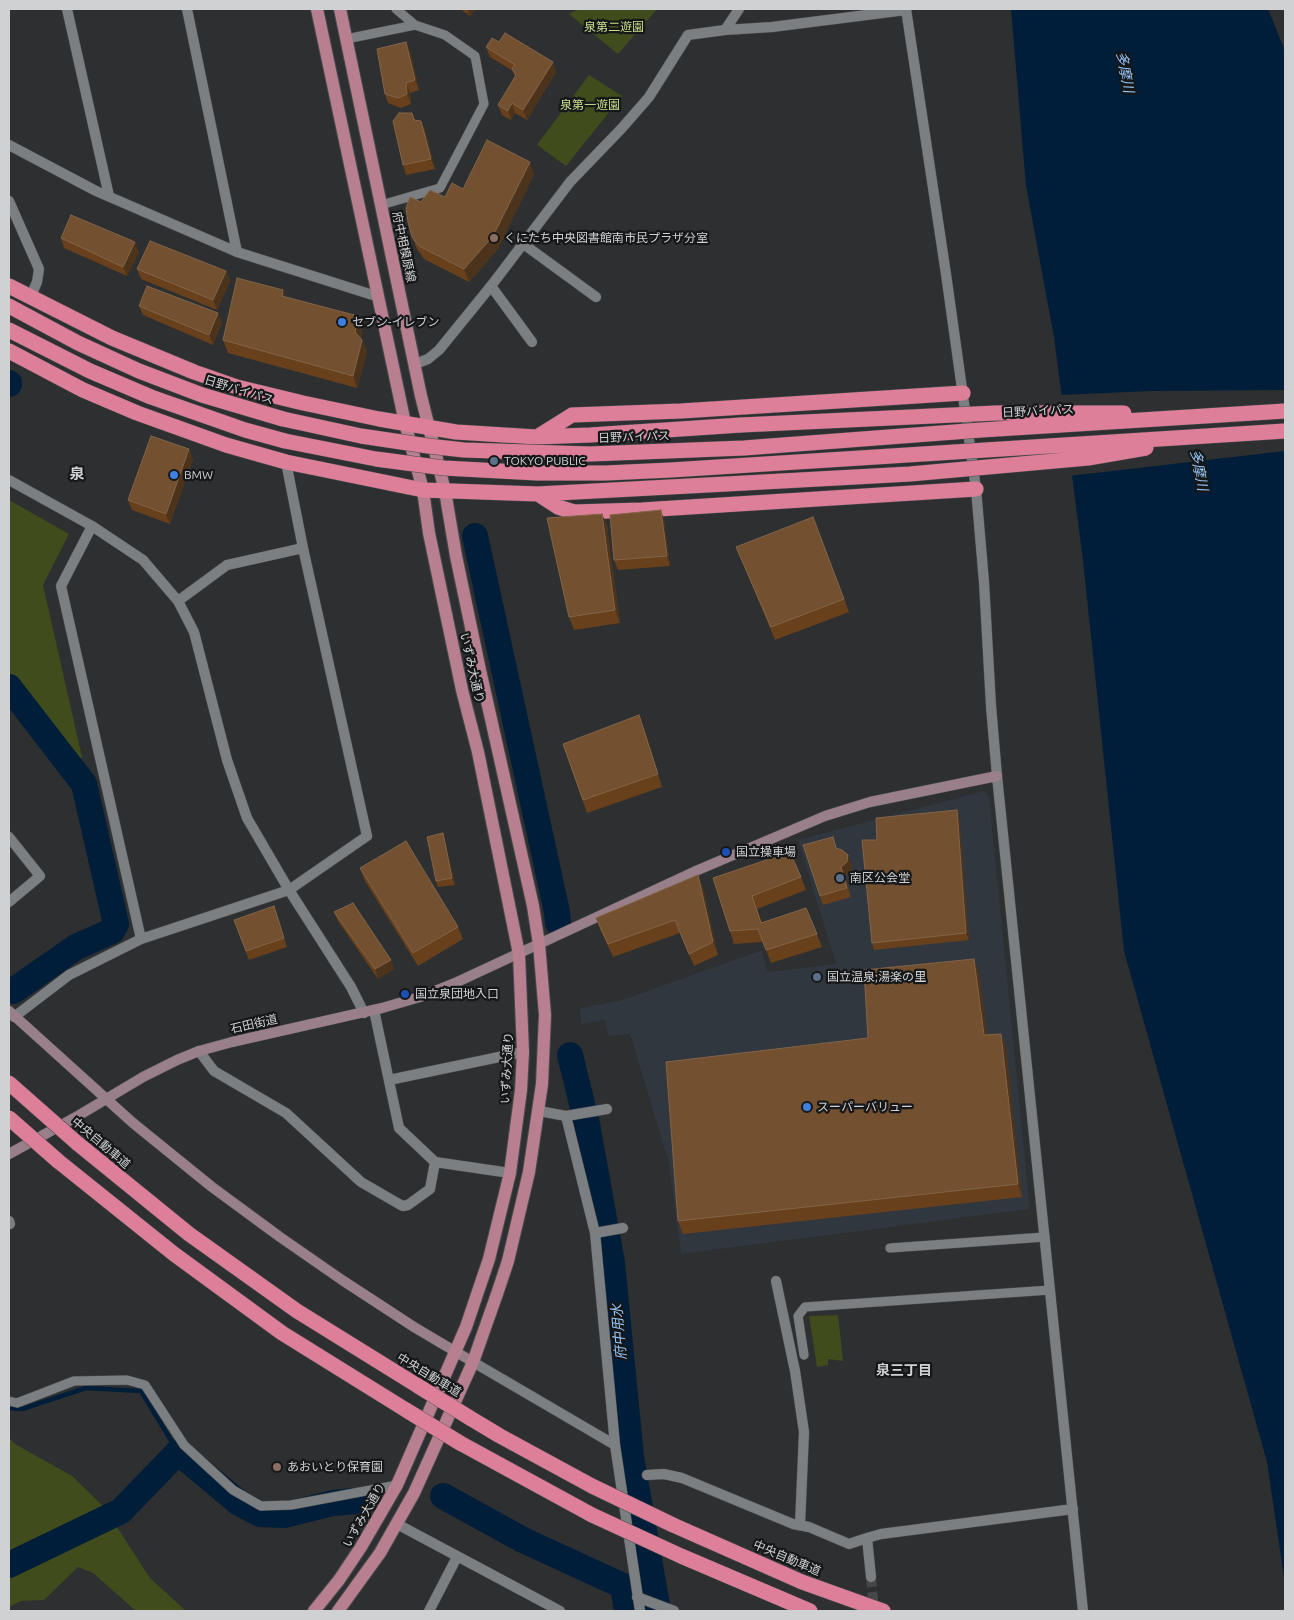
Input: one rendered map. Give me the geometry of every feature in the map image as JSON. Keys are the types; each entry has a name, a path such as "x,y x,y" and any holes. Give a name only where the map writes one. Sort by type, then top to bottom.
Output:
{"highway":[{"path":"9,286 84,325 144,352 237,387 303,403 456,432 536,436 590,435 996,413 1082,412 1228,415"},
{"name":"日野バイパス","path":"9,306 78,343 140,371 202,395 283,419 361,436 464,450 590,454 744,448 981,430 1285,411"},
{"path":"9,330 90,371 151,397 245,430 285,441 376,459 444,468 581,473 672,470 1285,430"},
{"path":"9,352 83,390 137,413 226,445 286,462 423,490 538,494 910,474 1088,458 1231,434"},
{"path":"536,436 572,416 963,393"},
{"path":"538,494 558,507 574,512 642,510 976,489"},
{"name":"中央自動車道","path":"9,1082 77,1143 189,1234 296,1312 470,1418 592,1486 672,1525 802,1582 883,1611"},
{"path":"9,1118 58,1161 174,1254 282,1333 406,1410 592,1515 681,1556 810,1611"}],"main road":[{"path":"317,9 405,422 423,490"},
{"name":"府中相模原線","path":"340,9 421,396 445,491"},
{"name":"いずみ大通り","path":"314,1611 362,1547 397,1485 456,1352 489,1259 510,1173 521,1090 523,1052 519,954 480,759 462,690 431,542 423,490"},
{"name":"いずみ大通り","path":"338,1611 364,1576 398,1524 473,1362 508,1261 529,1172 544,1066 545,1015 539,944 533,906 494,736 458,564 445,491"}],"street":[{"path":"68,9 109,196"},
{"path":"187,9 238,252"},
{"path":"725,30 739,9"},
{"path":"415,364 428,359 439,350 491,286 570,182 649,97 688,34 906,10 976,489 997,776 1083,1611"},
{"path":"9,145 109,196 238,252 379,297"},
{"path":"9,201 39,269 37,282 30,298"},
{"path":"522,243 596,297"},
{"path":"491,286 532,342"},
{"path":"286,462 303,548 367,836 289,890 141,939 69,975 11,1014 133,1122 212,1186 280,1237 350,1285 456,1352 615,1445"},
{"path":"9,480 92,526 143,560 178,601 194,632 227,760 247,818 289,890 369,1011 389,1080 399,1128 435,1162 510,1173"},
{"path":"92,526 61,586 141,939"},
{"path":"178,601 227,565 303,548"},
{"name":"石田街道","path":"9,1154 143,1077 199,1051 402,1003 437,991 698,870 825,816 870,802 997,776"},
{"path":"9,837 40,876 9,902"},
{"path":"199,1051 214,1071 286,1112 361,1182 403,1206 408,1205 430,1189 435,1162"},
{"path":"389,1080 523,1052"},
{"path":"539,1111 570,1115 603,1110"},
{"path":"570,1115 599,1232 615,1445 641,1599 640,1611"},
{"path":"599,1232 619,1228"},
{"path":"776,1281 795,1371 804,1432 800,1526"},
{"path":"647,1475 664,1474 682,1478 793,1524 809,1527 849,1544 881,1534 1073,1509"},
{"path":"398,1524 560,1611"},
{"path":"867,1538 870,1577"},
{"path":"429,1611 457,1557"},
{"path":"641,1599 670,1610"}],"lane":[{"path":"381,205 440,188 484,104 475,56 446,35 415,25 396,9"},
{"path":"346,39 415,25"},
{"path":"890,1248 1045,1237"},
{"path":"804,1355 798,1316 805,1307 1050,1290"},
{"path":"9,1401 17,1403 74,1382 127,1380 145,1385 184,1445 233,1490 262,1506 291,1505 397,1485"}],"shaded area":[{"path":"984,791 989,796 1030,1209 681,1254 669,1163 630,1034 608,1036 605,1020 581,1024 580,1008 622,1000 762,950 767,972 836,964 798,840"}],"green space":[{"name":"泉第二遊園","path":"579,9 657,9 618,54 569,14"},
{"name":"泉第一遊園","path":"589,75 622,96 566,166 537,145"},
{"path":"9,500 69,534 43,585 82,757 68,773 9,700"},
{"path":"838,1315 843,1361 828,1359 828,1365 817,1367 809,1316"},
{"path":"9,1438 15,1444 72,1476 104,1507 150,1578 186,1611 136,1611 93,1573 78,1567 44,1600 21,1601 9,1607"}],"water":[{"name":"多摩川","path":"1011,9 1268,9 1285,51 1285,1584 1267,1462 1124,951 1083,560 1054,337 1026,186"}],"pier":[{"path":"1285,390 1285,451 1069,476 1059,395 1151,391"}],"building":[{"path":"505,33 553,62 523,110 512,103 508,111 498,105 516,75 512,69 515,65 486,47 492,38 499,42"},
{"path":"406,42 415,80 406,83 407,94 398,98 385,94 377,49"},
{"path":"399,113 412,113 414,120 421,121 431,159 403,165 393,121"},
{"path":"487,140 530,162 493,236 464,269 419,246 412,237 406,208 410,197 421,202 430,190 445,197 452,183 463,189"},
{"path":"71,215 135,242 123,267 61,238"},
{"path":"150,241 226,271 213,300 137,269"},
{"path":"237,278 283,290 282,296 358,316 355,332 362,340 353,376 223,340"},
{"path":"147,286 218,313 209,335 139,306"},
{"path":"151,436 189,449 166,514 128,500"},
{"path":"661,510 667,556 614,560 610,515"},
{"path":"602,514 615,610 569,617 547,518"},
{"path":"813,517 844,599 771,627 736,547"},
{"path":"639,715 658,774 583,800 563,744"},
{"path":"957,810 966,933 872,943 862,840 877,840 876,818"},
{"path":"443,833 452,878 436,881 427,837"},
{"path":"833,837 836,848 848,855 847,862 841,867 847,888 820,896 803,845"},
{"path":"406,841 458,927 413,953 360,868"},
{"path":"790,852 801,877 752,896 761,923 806,908 817,934 766,950 758,929 730,931 713,878"},
{"path":"698,875 713,942 689,954 675,920 608,944 596,918"},
{"path":"353,903 391,960 375,969 334,912"},
{"path":"274,906 284,938 246,951 234,920"},
{"path":"974,959 984,1035 1001,1034 1018,1184 678,1221 666,1062 868,1038 864,970"}],"waterway":[{"path":"475,536 558,923"},
{"path":"9,687 84,784 116,924 112,931 76,947 13,991"},
{"name":"府中用水","path":"570,1055 587,1124 612,1263 631,1457 658,1611"},
{"path":"9,1408 22,1409 86,1388 141,1391 178,1452"},
{"path":"9,1565 121,1511 178,1452 239,1503 260,1514 285,1515 333,1503 355,1501"},
{"path":"443,1496 523,1540 623,1586 627,1611"}],"tunnel":[{"path":"871,1577 874,1611"}],"place":[{"name":"くにたち中央図書館南市民プラザ分室","path":"494,238"},
{"name":"セブン-イレブン","path":"342,322"},
{"name":"TOKYO PUBLIC","path":"494,461"},
{"name":"BMW","path":"174,475"},
{"name":"国立操車場","path":"726,852"},
{"name":"南区公会堂","path":"840,878"},
{"name":"国立温泉;湯楽の里","path":"817,977"},
{"name":"国立泉団地入口","path":"405,994"},
{"name":"スーパーバリュー","path":"807,1107"},
{"name":"あおいとり保育園","path":"277,1467"}],"district":[{"name":"泉","path":"77,474"},
{"name":"泉三丁目","path":"904,1370"}]}
